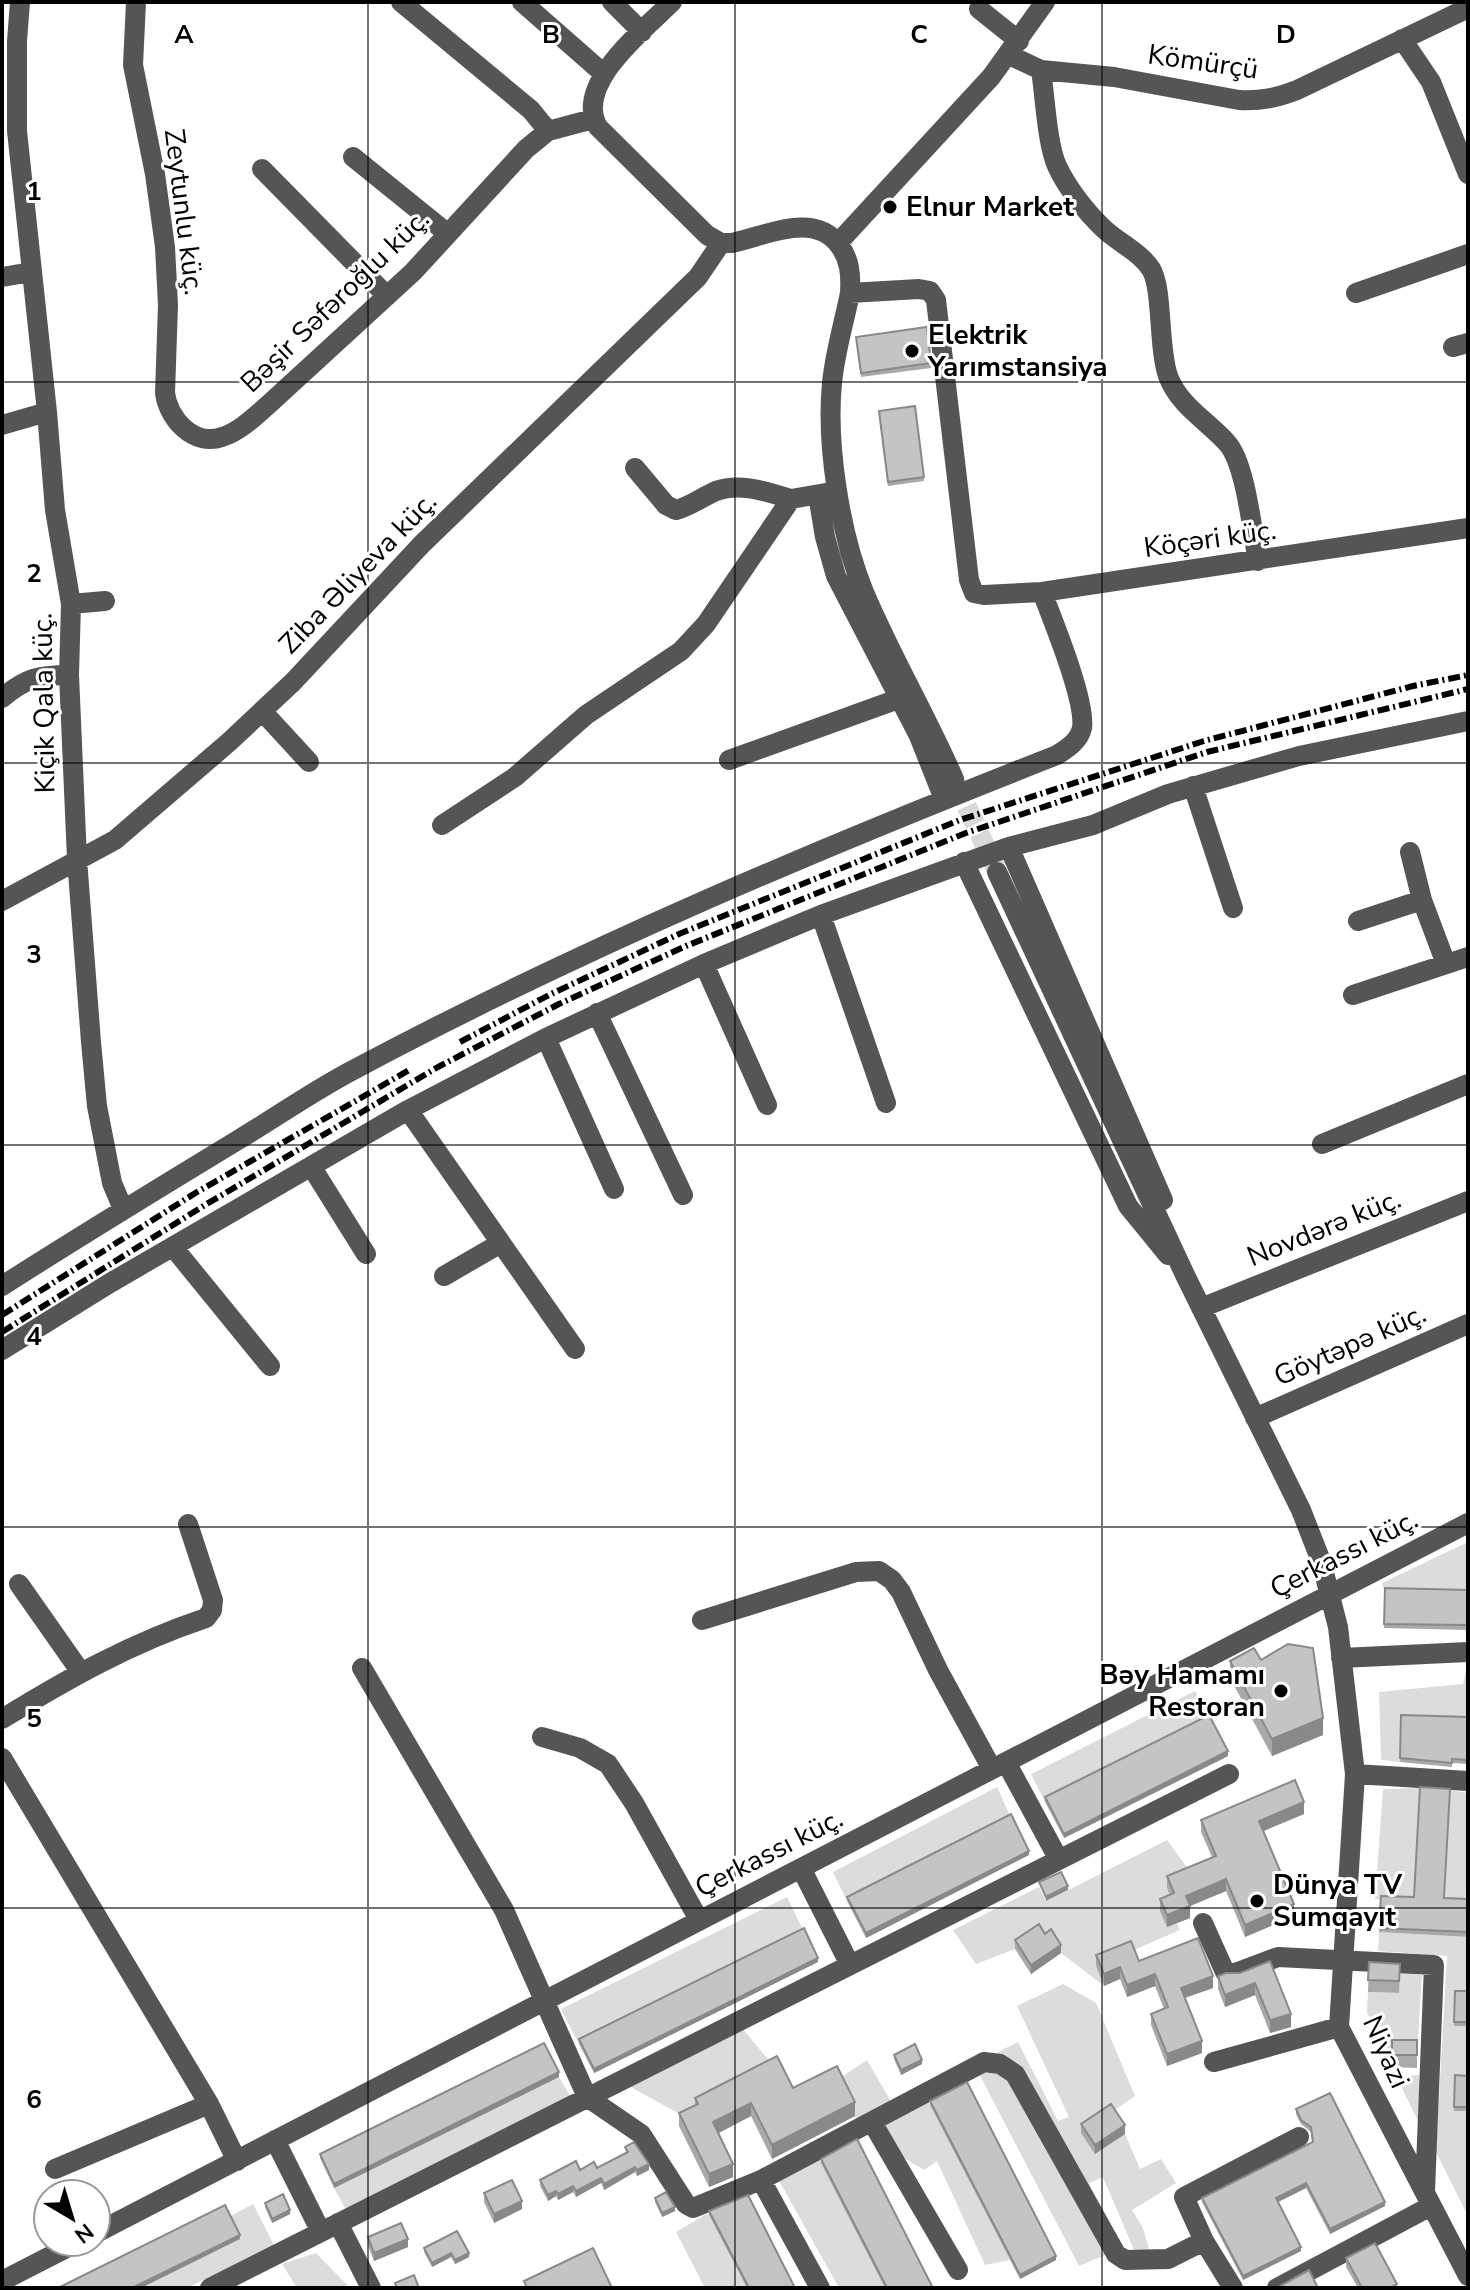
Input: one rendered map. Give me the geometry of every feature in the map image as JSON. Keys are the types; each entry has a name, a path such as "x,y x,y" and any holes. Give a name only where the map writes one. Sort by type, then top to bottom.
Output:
{"street":[{"name":"Kiçik Qala küç.","path":"20,2 17,131 55,510 71,604 69,675 77,859 97,1106 112,1183 123,1209"},
{"name":"Zeytunlu küç.","path":"136,2 133,65 155,174 165,247 168,305 165,393 167,406 179,426"},
{"path":"401,2 531,110 548,131"},
{"path":"522,2 604,74"},
{"path":"612,2 642,32"},
{"path":"672,2 604,74 592,98 593,119 707,235 721,243 806,227 821,229 838,243 846,256 850,269 850,293 832,386 827,546 836,576 901,698 944,799"},
{"path":"838,243 1014,48 1045,2"},
{"name":"Kömürçü","path":"979,9 1014,48 1041,70 1102,76 1259,101 1276,99 1297,90 1468,8"},
{"path":"1402,39 1431,82 1468,174"},
{"path":"1041,70 1057,167 1088,213 1149,266 1155,278 1161,350 1168,377 1176,392 1229,445 1239,462 1258,561"},
{"name":"Bəşir Səfəroğlu küç.","path":"179,426 209,439 221,438 243,426 413,272 503,172 548,131 593,119"},
{"path":"353,157 447,233"},
{"path":"262,169 387,296"},
{"name":"Ziba Əliyeva küç.","path":"2,901 115,840 262,711 422,544 698,277 721,243"},
{"path":"1356,293 1468,254"},
{"path":"2,277 31,272"},
{"name":"Köçəri küç.","path":"850,293 919,289 930,291 936,300 969,580 974,593 1042,592 1468,528"},
{"path":"2,425 47,412"},
{"path":"635,468 666,505 676,510 689,507 717,491 745,487 791,499 828,493"},
{"path":"828,493 864,591 954,779"},
{"path":"442,825 515,777 597,707 681,651 706,624 791,499"},
{"path":"2,1286 123,1209 369,1062 661,921 944,799 1057,755 1079,737 1082,726 1076,691 1042,592"},
{"path":"71,604 105,601"},
{"path":"2,698 30,679 44,675 69,675"},
{"path":"729,760 901,698"},
{"path":"262,711 309,762"},
{"path":"2,1350 408,1110 546,1038 704,964 821,915 964,862 1076,830 1193,786 1299,756 1468,721"},
{"path":"1193,786 1233,908"},
{"path":"1009,847 1161,1191 1186,1277"},
{"path":"1410,852 1422,900 1446,964"},
{"path":"964,862 1128,1206 1186,1277"},
{"path":"997,872 1186,1277"},
{"path":"1358,921 1422,900"},
{"path":"821,915 886,1103"},
{"path":"1353,995 1468,957"},
{"path":"704,964 767,1105"},
{"path":"597,1013 683,1195"},
{"path":"546,1038 614,1189"},
{"path":"1322,1144 1468,1084"},
{"path":"408,1110 575,1349"},
{"path":"311,1166 366,1254"},
{"name":"Novdərə küç.","path":"1201,1308 1468,1201"},
{"path":"444,1276 501,1243"},
{"path":"173,1247 270,1366"},
{"name":"Niyazi","path":"1186,1277 1311,1533 1331,1592 1355,1774 1339,2027 1428,2200 1462,2246 1468,2276"},
{"name":"Göytəpə küç.","path":"1255,1418 1468,1324"},
{"name":"Çerkassı küç.","path":"112,2225 1468,1523"},
{"path":"2,1719 80,1671 141,1641 206,1618 212,1610 213,1600 188,1524"},
{"path":"702,1620 856,1572 879,1571 892,1580 901,1592 938,1670 1059,1860"},
{"path":"19,1584 80,1671"},
{"path":"1341,1658 1468,1652"},
{"path":"362,1668 504,1910 587,2097 641,2134 686,2204 693,2208 761,2180 984,2062 1000,2064 1015,2074 1116,2254 1125,2260 1168,2259 1204,2241"},
{"path":"542,1737 580,1748 608,1764 634,1803 699,1920"},
{"path":"2,1758 209,2104 237,2161"},
{"path":"210,2288 1229,1774"},
{"path":"1355,1774 1468,1781"},
{"path":"801,1868 850,1965"},
{"path":"1203,1923 1225,1972 1235,1973 1278,1957 1434,1965 1428,2200 1277,2288"},
{"path":"1214,2062 1339,2027"},
{"path":"55,2169 209,2104"},
{"path":"872,2122 958,2270"},
{"path":"1233,2288 1204,2241 1184,2197 1299,2137"},
{"path":"275,2140 371,2288"},
{"path":"761,2180 820,2288"},
{"path":"2,2281 47,2258"}],"shaded area":[{"path":"1468,1542 1468,1594 1385,1593 1382,1583"},
{"path":"1467,1666 1468,1721 1400,1762 1381,1760 1379,1692 1463,1684"},
{"path":"1195,1691 1209,1719 1045,1802 1031,1774"},
{"path":"997,1787 1011,1818 847,1901 833,1872"},
{"path":"1420,1788 1414,1901 1375,1899 1383,1789"},
{"path":"1450,1790 1468,1793 1468,1885 1464,1903 1445,1902"},
{"path":"1167,1840 1194,1877 1174,1905 1167,1927 1177,1923 1180,1930 1097,1966 1104,1986 1061,1953 1051,1938 1039,1933 1015,1949 976,1964 953,1930 1039,1887 1047,1901"},
{"path":"787,1897 804,1932 579,2044 561,2009"},
{"path":"1379,1932 1468,1937 1468,1996 1454,2025 1468,2026 1468,2216 1436,2152 1447,1956 1378,1951"},
{"path":"1400,1973 1422,1975 1417,2053 1387,2053 1367,2012 1368,1992 1399,1993"},
{"path":"1063,1984 1096,2003 1135,2096 1082,2133 1096,2154 1125,2134 1140,2169 1161,2159 1176,2183 1132,2210 1143,2228 1150,2253 1137,2257 1103,2177 1089,2183 1122,2248 1079,2266 974,2064 1018,2042 1058,2121 1069,2117 1017,2006"},
{"path":"737,2022 777,2070 685,2117 620,2081"},
{"path":"867,2060 893,2105 927,2099 1010,2260 985,2265 937,2161 924,2170 884,2146 858,2123 837,2080"},
{"path":"1419,2075 1421,2127 1396,2076"},
{"path":"559,2077 575,2104 350,2217 334,2188"},
{"path":"818,2156 885,2288 839,2288 777,2177"},
{"path":"253,2204 274,2245 187,2288 141,2288 239,2239 229,2217"},
{"path":"708,2213 747,2288 705,2288 676,2232"},
{"path":"316,2253 350,2288 297,2288 282,2264"}],"building":[{"path":"927,327 931,363 861,373 856,337"},
{"path":"915,406 924,477 888,482 879,411"},
{"path":"1385,1588 1468,1590 1468,1625 1384,1624"},
{"path":"1288,1644 1313,1648 1323,1718 1272,1739 1230,1661 1254,1648 1261,1660"},
{"path":"1209,1715 1228,1751 1064,1834 1045,1797"},
{"path":"1401,1715 1468,1717 1468,1760 1452,1759 1452,1763 1400,1758"},
{"path":"1295,1780 1304,1802 1259,1821 1294,1904 1245,1925 1226,1879 1186,1896 1190,1906 1167,1915 1160,1899 1174,1893 1167,1876 1216,1856 1201,1820"},
{"path":"1420,1787 1450,1789 1444,1898 1468,1899 1468,1932 1379,1928 1381,1896 1414,1897"},
{"path":"1011,1814 1029,1851 866,1933 847,1897"},
{"path":"1061,1872 1068,1886 1046,1897 1039,1882"},
{"path":"1039,1924 1045,1934 1051,1929 1061,1945 1031,1965 1015,1940"},
{"path":"804,1928 818,1958 594,2069 579,2039"},
{"path":"1198,1938 1213,1976 1181,1988 1202,2041 1167,2054 1151,2014 1168,2007 1155,1974 1127,1985 1120,1967 1104,1974 1096,1955 1131,1941 1139,1961"},
{"path":"1270,1961 1291,2014 1270,2020 1255,1983 1225,1995 1218,1976 1240,1973"},
{"path":"1369,1962 1400,1964 1399,1981 1368,1980"},
{"path":"1455,1991 1468,1991 1468,2022 1454,2022"},
{"path":"1392,2040 1417,2040 1417,2055 1392,2055"},
{"path":"544,2043 559,2072 334,2184 320,2154"},
{"path":"915,2044 922,2060 901,2070 894,2055"},
{"path":"777,2056 793,2088 837,2066 855,2102 772,2145 751,2103 713,2122 733,2164 709,2174 679,2113 698,2104 695,2098"},
{"path":"1455,2075 1468,2076 1468,2107 1454,2107"},
{"path":"967,2082 1056,2256 1020,2275 930,2101"},
{"path":"1330,2093 1385,2202 1330,2229 1306,2183 1276,2198 1301,2247 1243,2276 1202,2198 1313,2142 1311,2127 1301,2120 1296,2109"},
{"path":"1111,2104 1125,2125 1095,2145 1081,2124"},
{"path":"857,2139 933,2288 887,2288 821,2159"},
{"path":"634,2142 649,2164 637,2170 635,2167 604,2184 601,2178 576,2191 573,2186 558,2194 556,2191 548,2195 540,2180 576,2161 580,2170 594,2162 597,2168 628,2152 625,2147"},
{"path":"512,2180 522,2201 494,2214 484,2193"},
{"path":"666,2192 675,2207 662,2213 655,2198"},
{"path":"283,2194 290,2210 272,2219 265,2203"},
{"path":"748,2195 795,2288 749,2288 709,2211"},
{"path":"225,2205 240,2235 132,2288 58,2288"},
{"path":"401,2223 408,2239 374,2253 368,2237"},
{"path":"457,2231 469,2253 455,2260 451,2253 432,2263 424,2248"},
{"path":"1375,2243 1397,2284 1390,2288 1362,2288 1346,2258"},
{"path":"593,2248 612,2288 527,2288 524,2281"},
{"path":"1309,2270 1318,2288 1281,2288 1280,2286"},
{"path":"414,2275 419,2288 397,2288 395,2283"}],"tunnel":[{"path":"954,779 996,869"}],"railway":[{"path":"460,1042 551,994 679,934 960,820 1204,741 1413,686 1468,675"},
{"path":"2,1332 205,1205 438,1067 559,1004 686,946 966,833 1207,752 1468,689"},
{"path":"2,1315 197,1192 411,1069"}],"place":[{"name":"Elnur Market","path":"890,207"},
{"name":"Elektrik Yarımstansiya","path":"912,351"},
{"name":"Bәy Hamamı Restoran","path":"1281,1691"},
{"name":"Dünya TV Sumqayıt","path":"1257,1901"}]}
